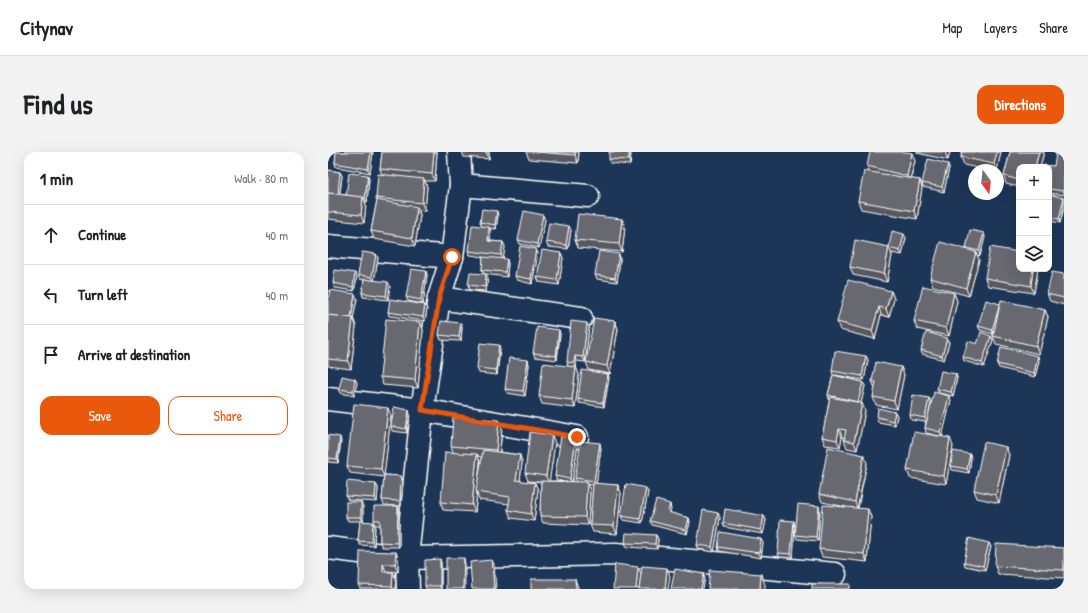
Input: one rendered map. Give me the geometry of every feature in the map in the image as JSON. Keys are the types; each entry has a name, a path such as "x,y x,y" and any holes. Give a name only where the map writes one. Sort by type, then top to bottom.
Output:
{"street":[{"path":"408,589 407,558 422,410 439,298 452,257 461,185 459,152"},
{"path":"461,185 588,196"},
{"path":"328,246 452,257"},
{"path":"439,298 581,318"},
{"path":"328,398 422,410 577,437"},
{"path":"328,548 407,558 616,554 835,574"}],"building":[{"path":"336,152 371,152 368,169 335,163"},
{"path":"382,152 434,152 432,174 380,169"},
{"path":"536,152 575,152 575,155"},
{"path":"609,152 629,152 629,160 609,159"},
{"path":"870,152 912,153 907,176 867,166"},
{"path":"962,152 997,152 994,164 961,157"},
{"path":"1010,152 1039,152 1036,164 1016,164 1016,179 1004,176"},
{"path":"1056,154 1064,156 1064,191 1052,189 1052,166 1054,166"},
{"path":"928,159 948,164 942,187 922,183"},
{"path":"328,170 340,172 338,194 328,193"},
{"path":"864,171 920,180 914,211 858,201"},
{"path":"349,173 368,175 365,198 346,195"},
{"path":"378,174 424,179 422,203 376,198"},
{"path":"328,193 363,197 361,215 328,212"},
{"path":"1052,195 1064,198 1059,219 1052,218"},
{"path":"377,200 417,207 412,238 371,231"},
{"path":"482,209 497,211 495,225 480,222"},
{"path":"524,211 543,215 537,244 518,240"},
{"path":"578,214 622,219 619,244 575,240"},
{"path":"549,223 569,226 566,245 546,242"},
{"path":"472,225 489,227 488,241 503,242 501,255 469,251"},
{"path":"970,230 984,233 979,251 966,248"},
{"path":"892,231 904,234 900,251 889,248"},
{"path":"855,240 889,247 884,274 850,267"},
{"path":"940,242 976,252 966,288 930,278"},
{"path":"520,246 536,249 531,279 515,276"},
{"path":"990,247 1016,251 1016,272 1033,272 1031,286 985,278"},
{"path":"542,250 561,253 557,280 537,277"},
{"path":"599,251 619,254 615,278 595,275"},
{"path":"362,252 376,254 372,277 358,275"},
{"path":"483,257 507,259 505,272 482,270"},
{"path":"411,269 426,271 421,300 406,297"},
{"path":"335,270 355,273 353,287 333,283"},
{"path":"1052,272 1064,274 1064,298 1047,294"},
{"path":"470,273 486,274 485,287 468,285"},
{"path":"364,279 388,282 386,296 362,293"},
{"path":"848,280 891,291 886,309 879,307 872,331 837,322"},
{"path":"923,286 954,293 946,328 914,321"},
{"path":"330,290 355,294 351,318 328,315 328,299"},
{"path":"390,299 425,305 423,317 388,312"},
{"path":"986,300 1000,304 992,330 978,326"},
{"path":"1001,300 1045,310 1036,346 993,336"},
{"path":"328,315 353,318 348,361 328,359"},
{"path":"594,318 615,321 607,366 586,362"},
{"path":"386,319 420,322 415,380 380,377"},
{"path":"441,321 461,323 459,337 439,335"},
{"path":"571,321 587,323 583,357 575,356 574,363 567,362"},
{"path":"537,327 559,330 556,356 533,353"},
{"path":"926,332 947,338 942,356 921,350"},
{"path":"981,332 991,336 982,363 963,357 968,341 977,344"},
{"path":"480,343 499,345 496,370 477,368"},
{"path":"1001,347 1038,356 1034,373 997,364"},
{"path":"835,351 866,356 862,376 832,371"},
{"path":"509,358 528,360 523,391 505,389"},
{"path":"876,362 901,367 894,401 873,397 876,382 872,381"},
{"path":"543,363 576,367 572,400 539,396"},
{"path":"582,370 608,374 603,403 578,399"},
{"path":"941,371 956,374 951,392 937,389"},
{"path":"833,375 863,382 858,402 828,395"},
{"path":"342,376 355,379 353,391 339,389"},
{"path":"934,392 949,396 940,432 925,428"},
{"path":"913,395 929,398 925,418 910,415"},
{"path":"830,397 862,403 854,442 844,440 846,430 839,429 837,440 822,437"},
{"path":"354,404 388,408 381,469 347,466"},
{"path":"394,407 409,410 406,429 391,426"},
{"path":"878,408 895,412 893,421 877,417"},
{"path":"453,417 499,420 496,450 451,446"},
{"path":"530,432 552,435 546,476 525,473"},
{"path":"914,432 950,438 944,476 907,470"},
{"path":"328,435 340,437 337,459 328,458"},
{"path":"561,436 576,438 570,479 555,476"},
{"path":"581,441 600,443 594,481 575,478"},
{"path":"984,442 1006,447 996,495 974,490"},
{"path":"828,447 864,455 855,502 819,494"},
{"path":"483,450 520,455 516,480 535,483 531,514 508,510 510,497 476,492"},
{"path":"953,451 970,454 967,469 951,466"},
{"path":"445,452 477,454 472,505 441,502"},
{"path":"384,475 401,476 400,501 382,500"},
{"path":"347,481 376,484 375,498 346,496"},
{"path":"541,481 587,482 585,517 540,516"},
{"path":"593,483 618,485 614,526 590,525"},
{"path":"626,484 646,488 640,519 621,516"},
{"path":"656,500 670,504 668,512 689,518 686,530 650,521"},
{"path":"346,502 361,502 361,517 346,517"},
{"path":"798,504 819,506 816,537 795,535"},
{"path":"823,505 868,509 864,554 819,549"},
{"path":"374,506 398,506 397,543 380,542 380,520 374,520"},
{"path":"725,509 764,516 761,530 723,523"},
{"path":"703,510 718,513 712,547 697,545"},
{"path":"780,520 794,521 791,554 778,553"},
{"path":"360,521 373,522 372,542 358,541"},
{"path":"720,532 761,539 759,553 718,547"},
{"path":"626,533 656,535 655,544 625,543"},
{"path":"969,538 989,543 983,566 964,562"},
{"path":"996,544 1064,548 1064,570 995,566"},
{"path":"360,551 396,552 395,564 383,564 383,572 393,572 392,586 359,585"},
{"path":"446,558 464,558 463,589 446,589"},
{"path":"440,559 440,586 425,586 425,560"},
{"path":"492,560 494,589 472,589 470,562"},
{"path":"615,564 638,567 636,589 613,589"},
{"path":"642,566 667,568 665,589 639,589"},
{"path":"675,569 704,574 701,589 671,589"},
{"path":"710,570 761,574 760,589 708,589"},
{"path":"531,579 575,579 576,589 531,589"},
{"path":"812,584 850,584 850,589 812,589"}],"route":[{"path":"452,257 439,298 422,410 577,437"}]}
